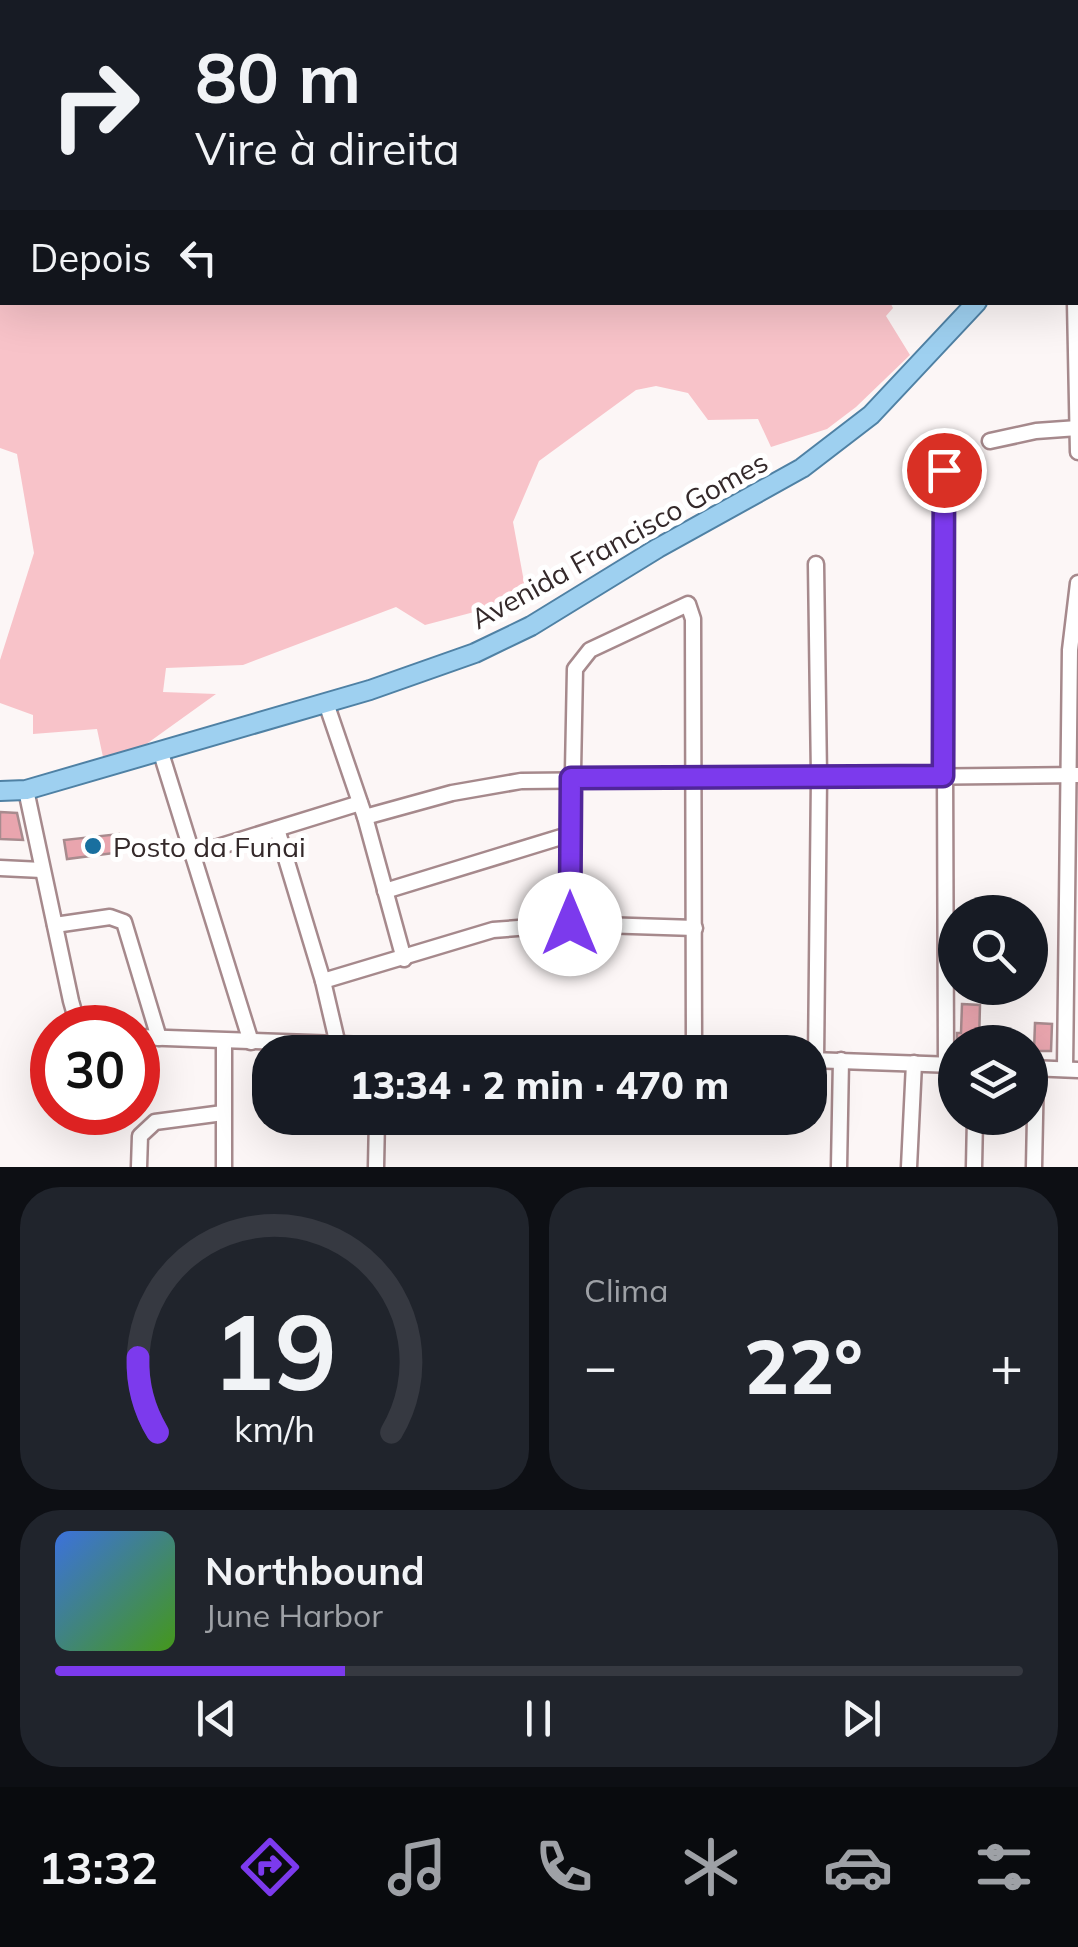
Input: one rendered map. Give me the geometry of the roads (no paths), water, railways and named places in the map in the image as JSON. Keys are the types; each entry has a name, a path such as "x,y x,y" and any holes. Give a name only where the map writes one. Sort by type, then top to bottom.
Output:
{"main road":[{"name":"Avenida Francisco Gomes","path":"0,792 26,790 326,703 475,653 531,626 658,548 802,468 870,415 974,305"}],"street":[{"path":"1077,305 1078,452"},
{"path":"990,440 1036,430 1078,428"},
{"path":"944,470 943,776 949,1025"},
{"path":"814,1035 820,776 816,564"},
{"path":"1072,1069 1070,650 1078,583"},
{"path":"570,924 575,669 590,650 688,604 693,619 694,1035"},
{"path":"326,703 362,810 404,958"},
{"path":"160,1038 251,1042 161,752"},
{"path":"192,855 277,829 522,781 1073,775"},
{"path":"26,790 72,1005"},
{"path":"277,829 336,1035"},
{"path":"385,891 570,834"},
{"path":"0,868 42,870"},
{"path":"55,926 110,917 124,922 150,1005"},
{"path":"323,980 493,930 570,924 695,928"},
{"path":"224,1040 224,1167"},
{"path":"827,1060 938,1064"},
{"path":"839,1167 841,1060"},
{"path":"909,1167 914,1063"},
{"path":"139,1167 140,1136 155,1122 223,1113"},
{"path":"376,1167 377,1135"},
{"path":"974,1167 975,1135"},
{"path":"1034,1135 1034,1167"}],"place":[{"name":"Posto da Funai","path":"93,846"}]}
